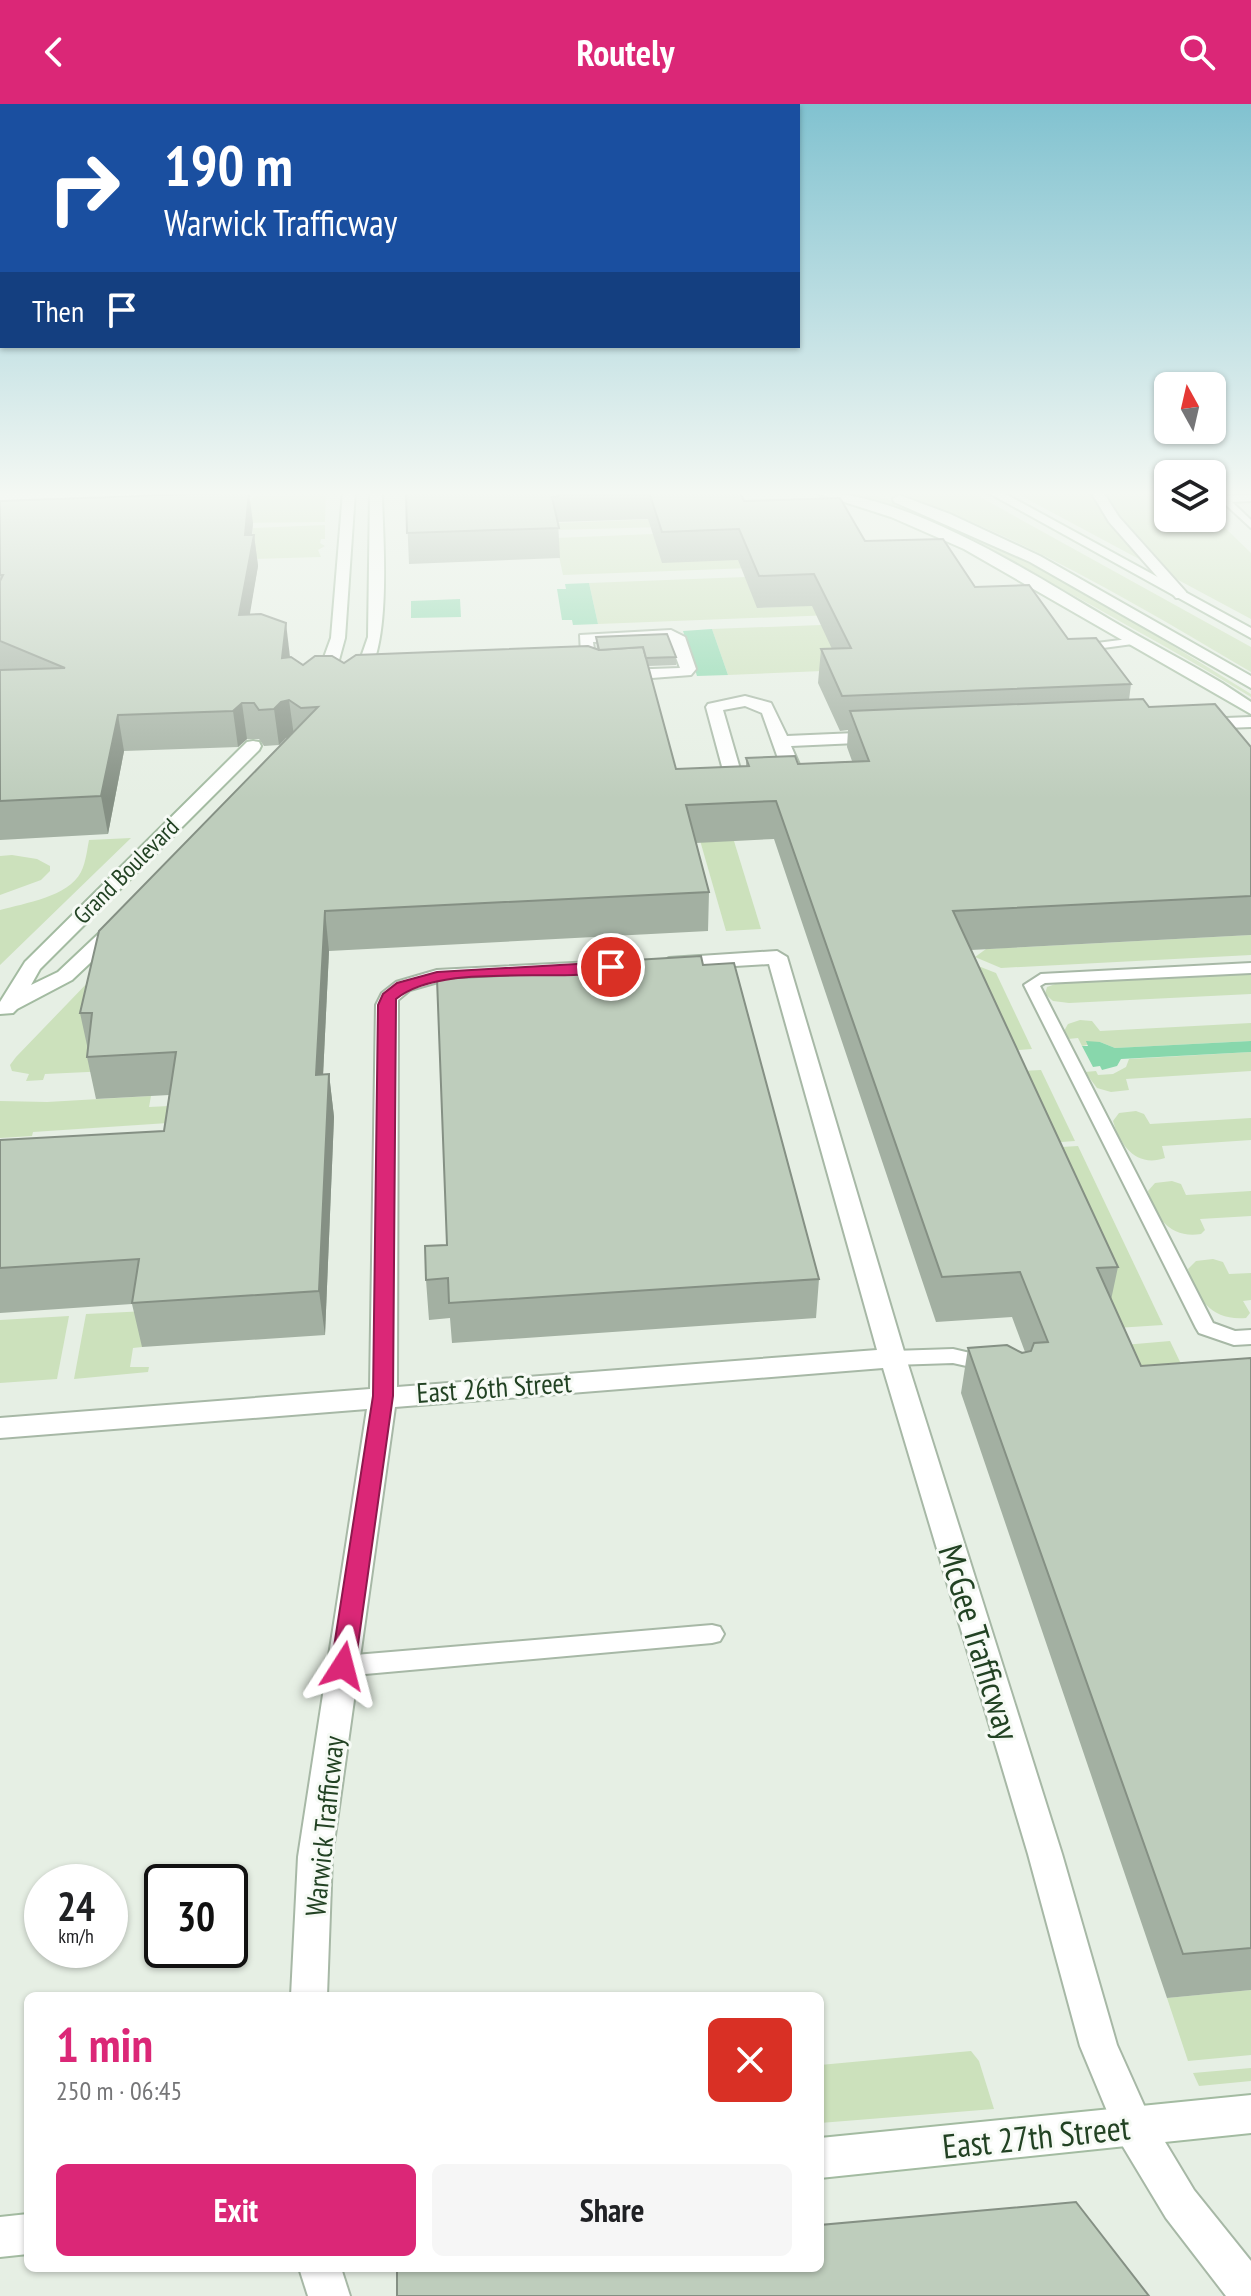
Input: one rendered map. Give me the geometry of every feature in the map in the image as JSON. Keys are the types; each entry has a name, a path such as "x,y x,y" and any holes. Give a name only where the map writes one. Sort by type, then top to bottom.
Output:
{"main road":[{"path":"306,692 331,660 338,638 341,594"},
{"path":"347,690 365,667 375,637 375,594"},
{"path":"1057,594 1251,709"},
{"path":"1100,594 1251,683"},
{"path":"1181,595 1251,634"},
{"path":"675,636 688,669 682,673 599,677 590,674 583,641 589,637 675,636"},
{"path":"745,701 765,706 782,741 800,793 797,796 754,799 739,792 714,707 745,701"},
{"path":"1181,725 1251,722"},
{"path":"782,741 898,736"},
{"name":"Grand Boulevard","path":"5,1010 32,966 253,746"},
{"name":"Grand Boulevard","path":"5,1010 65,976 126,917"},
{"name":"McGee Trafficway","path":"777,957 893,1358 1045,1854 1099,2046 1133,2126 1199,2231 1251,2294"},
{"name":"Warwick Trafficway","path":"309,1992 315,1857 383,1396 385,1046 389,997 403,986 437,976 777,957"},
{"name":"East 26th Street","path":"0,1428 893,1358"},
{"name":"East 27th Street","path":"824,2158 1251,2114"},
{"path":"0,2237 24,2234"},
{"path":"321,2272 329,2296"}],"lane":[{"path":"1062,649 1136,641"},
{"path":"1251,968 1041,979 1032,985 1206,1328 1234,1338 1251,1337"},
{"path":"893,1358 968,1357 987,1363 1006,1377"},
{"path":"343,1666 712,1634"}],"shaded area":[{"path":"558,594 591,594 598,624 573,625 572,620 562,620"},
{"path":"591,594 752,594 758,608 878,603 883,613 598,624"},
{"path":"1071,594 1086,594 1148,630 1251,694 1251,697"},
{"path":"1116,594 1156,594 1251,647 1251,672"},
{"path":"1205,594 1251,594 1251,619"},
{"path":"460,599 461,617 411,618 411,601"},
{"path":"821,625 968,665 728,675 712,629"},
{"path":"712,629 728,675 697,676 683,631"},
{"path":"693,816 730,828 761,929 726,931"},
{"path":"131,838 0,965 0,910 45,898 75,881 81,872 89,840"},
{"path":"0,856 37,859 50,866 50,871 41,880 0,895"},
{"path":"1251,935 1251,955 1001,968 975,957 986,949"},
{"path":"968,962 996,973 1032,1049 993,1052"},
{"path":"1251,975 1251,994 1069,1003 1053,1001 1045,994 1047,987 1058,983"},
{"path":"94,976 131,1070 45,1074 43,1080 26,1081 29,1074 12,1071 10,1065 16,1057"},
{"path":"1080,1020 1092,1021 1100,1031 1251,1023 1251,1041 1115,1048 1100,1042 1082,1046 1078,1038 1068,1039 1064,1031 1068,1024"},
{"path":"1086,1041 1115,1048 1251,1041 1251,1052 1121,1059 1117,1066 1102,1070 1100,1066 1093,1067 1082,1046 1088,1046"},
{"path":"1251,1052 1251,1071 1126,1079 1129,1090 1111,1092 1097,1088 1085,1072 1113,1074 1126,1067 1129,1059"},
{"path":"1041,1070 1075,1141 1034,1144 1002,1072"},
{"path":"151,1096 149,1107 250,1102 168,1123 33,1132 32,1136 0,1138 0,1101 47,1102"},
{"path":"1136,1111 1144,1114 1150,1124 1251,1118 1251,1140 1162,1146 1165,1158 1146,1160 1131,1153 1125,1146 1113,1121 1119,1113"},
{"path":"1078,1146 1163,1325 1116,1328 1045,1148"},
{"path":"1172,1181 1181,1184 1186,1195 1251,1191 1251,1216 1200,1219 1205,1230 1201,1234 1190,1235 1173,1230 1160,1218 1148,1191 1155,1183"},
{"path":"1213,1259 1223,1262 1229,1274 1251,1273 1251,1300 1243,1301 1250,1313 1246,1318 1224,1316 1201,1299 1188,1269 1196,1261"},
{"path":"147,1311 142,1347 133,1348 130,1367 149,1367 148,1372 74,1379 86,1314"},
{"path":"69,1316 57,1379 0,1383 0,1320"},
{"path":"1170,1341 1195,1393 1129,1398 1124,1345"},
{"path":"1251,1990 1251,2055 1188,2061 1167,1998"},
{"path":"971,2051 979,2061 994,2109 824,2123 824,2065"},
{"path":"1251,2068 1251,2081 1199,2086 1193,2073"}],"building":[{"path":"0,594 243,594 239,615 261,614 286,623 282,658 291,657 303,665 315,656 332,656 344,663 356,655 588,646 599,650 643,647 676,769 749,766 746,758 795,756 798,764 869,761 850,711 1143,699 1149,707 1215,704 1251,747 1251,896 953,911 1118,1267 1097,1268 1141,1366 1251,1358 1251,1948 1183,1954 968,1348 1007,1345 1022,1353 1031,1351 1034,1343 1048,1342 1020,1272 942,1277 776,801 686,805 709,892 325,911 316,1075 329,1074 319,1291 132,1303 139,1259 0,1268 0,1140 164,1131 176,1052 87,1057 92,1013 80,1013 99,931 318,707 301,708 289,700 281,702 274,709 259,710 254,703 242,703 233,711 118,715 101,796 0,801 0,670 65,668 0,641"},
{"path":"824,594 1036,594 1068,639 1096,638 1131,684 842,696 821,649 851,648"},
{"path":"667,634 676,657 646,658 643,647 599,650 596,637"},
{"path":"701,956 703,965 734,963 819,1279 449,1303 448,1278 426,1280 425,1246 447,1245 437,979 603,971 602,962"},
{"path":"1076,2202 1149,2296 397,2296 397,2272 824,2272 824,2225"}],"route":[{"path":"343,1666 383,1396 386,1005 389,997 403,986 437,976 611,967"}]}
